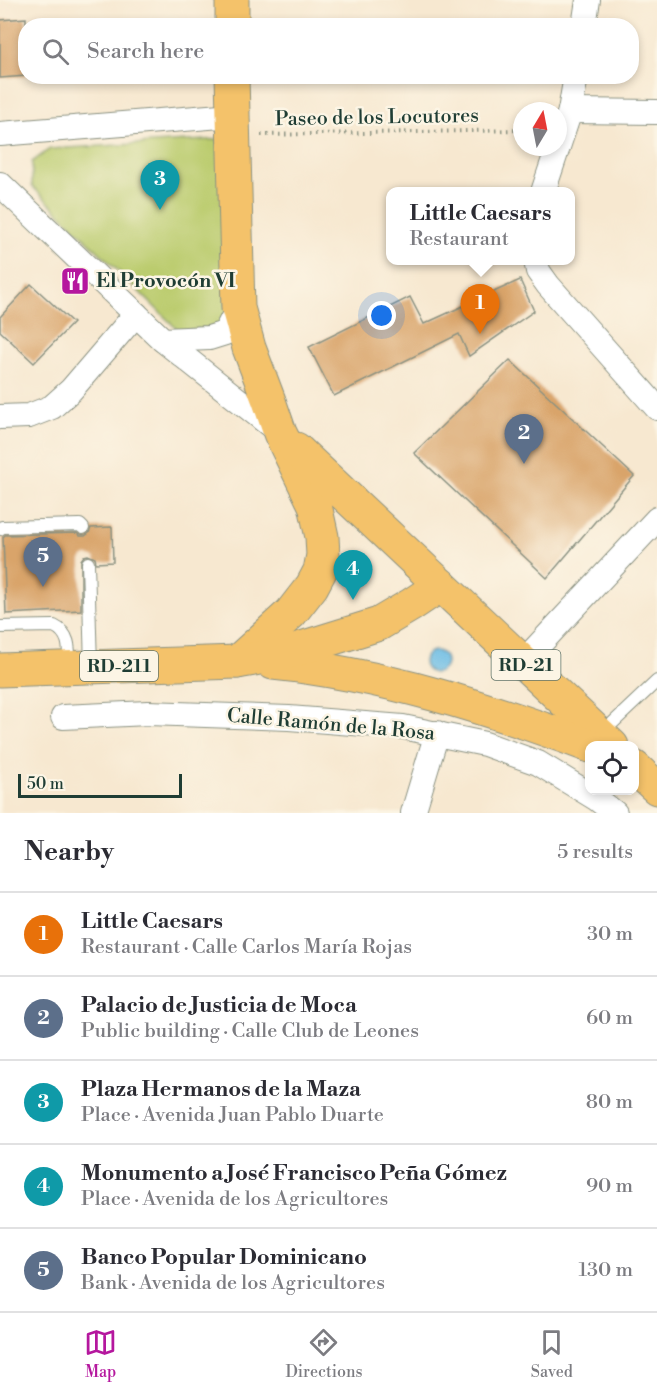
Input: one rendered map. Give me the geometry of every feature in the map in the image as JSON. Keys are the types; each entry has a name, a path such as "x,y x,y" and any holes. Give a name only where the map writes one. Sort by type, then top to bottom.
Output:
{"main road":[{"path":"232,0 232,18"},
{"name":"RD-21","path":"232,84 238,308 249,348 280,433 523,662 599,741"},
{"path":"242,661 291,613 312,586 320,571 323,555 322,537 315,505 280,433"},
{"name":"RD-211","path":"0,670 242,661 282,654 379,624 441,585"},
{"path":"242,661 308,667 340,673 451,699 534,725 596,741"}],"street":[{"path":"585,18 588,0"},
{"path":"567,120 575,84"},
{"path":"570,111 657,112"},
{"path":"0,134 233,126"},
{"path":"545,187 555,156"},
{"path":"0,183 163,340 280,433"},
{"path":"537,265 538,271 548,285 657,408"},
{"path":"163,340 209,338 225,333 238,308"},
{"path":"0,417 29,416 52,407 71,390 136,314"},
{"path":"523,662 657,519"},
{"name":"Calle Ramón de la Rosa","path":"63,717 148,713 289,718 403,727 486,744 538,763 597,799 615,813"},
{"path":"413,813 437,733"}],"lane":[{"path":"0,529 2,527 68,525 80,525 83,528"},
{"path":"80,667 88,563"},
{"path":"0,627 54,626 61,629 80,667"},
{"path":"601,741 657,681"}],"path":[{"name":"Paseo de los Locutores","path":"233,126 273,134 513,130"}],"green space":[{"path":"223,139 227,320 218,326 180,332 32,186 32,162 50,149"}],"water":[{"path":"431,651 439,651 446,658 446,666 439,673 431,673 424,666 424,658"}],"building":[{"path":"18,19 18,77 0,78 0,20"},
{"path":"520,280 534,311 469,356 459,334 334,396 309,347 410,297 424,324"},
{"path":"31,284 73,323 34,363 0,331 0,317"},
{"path":"510,360 634,476 547,578 414,453"},
{"path":"112,527 113,562 96,563 95,558 88,555 81,560 81,610 6,614 3,537 5,535 77,533 85,536 91,528"}],"place":[{"name":"Plaza Hermanos de la Maza","path":"160,210"},
{"name":"El Provocón VI","path":"75,281"},
{"name":"Little Caesars","path":"480,334"},
{"name":"Palacio de Justicia de Moca","path":"524,464"},
{"name":"Banco Popular Dominicano","path":"43,587"},
{"name":"Monumento a José Francisco Peña Gómez","path":"353,600"}]}
